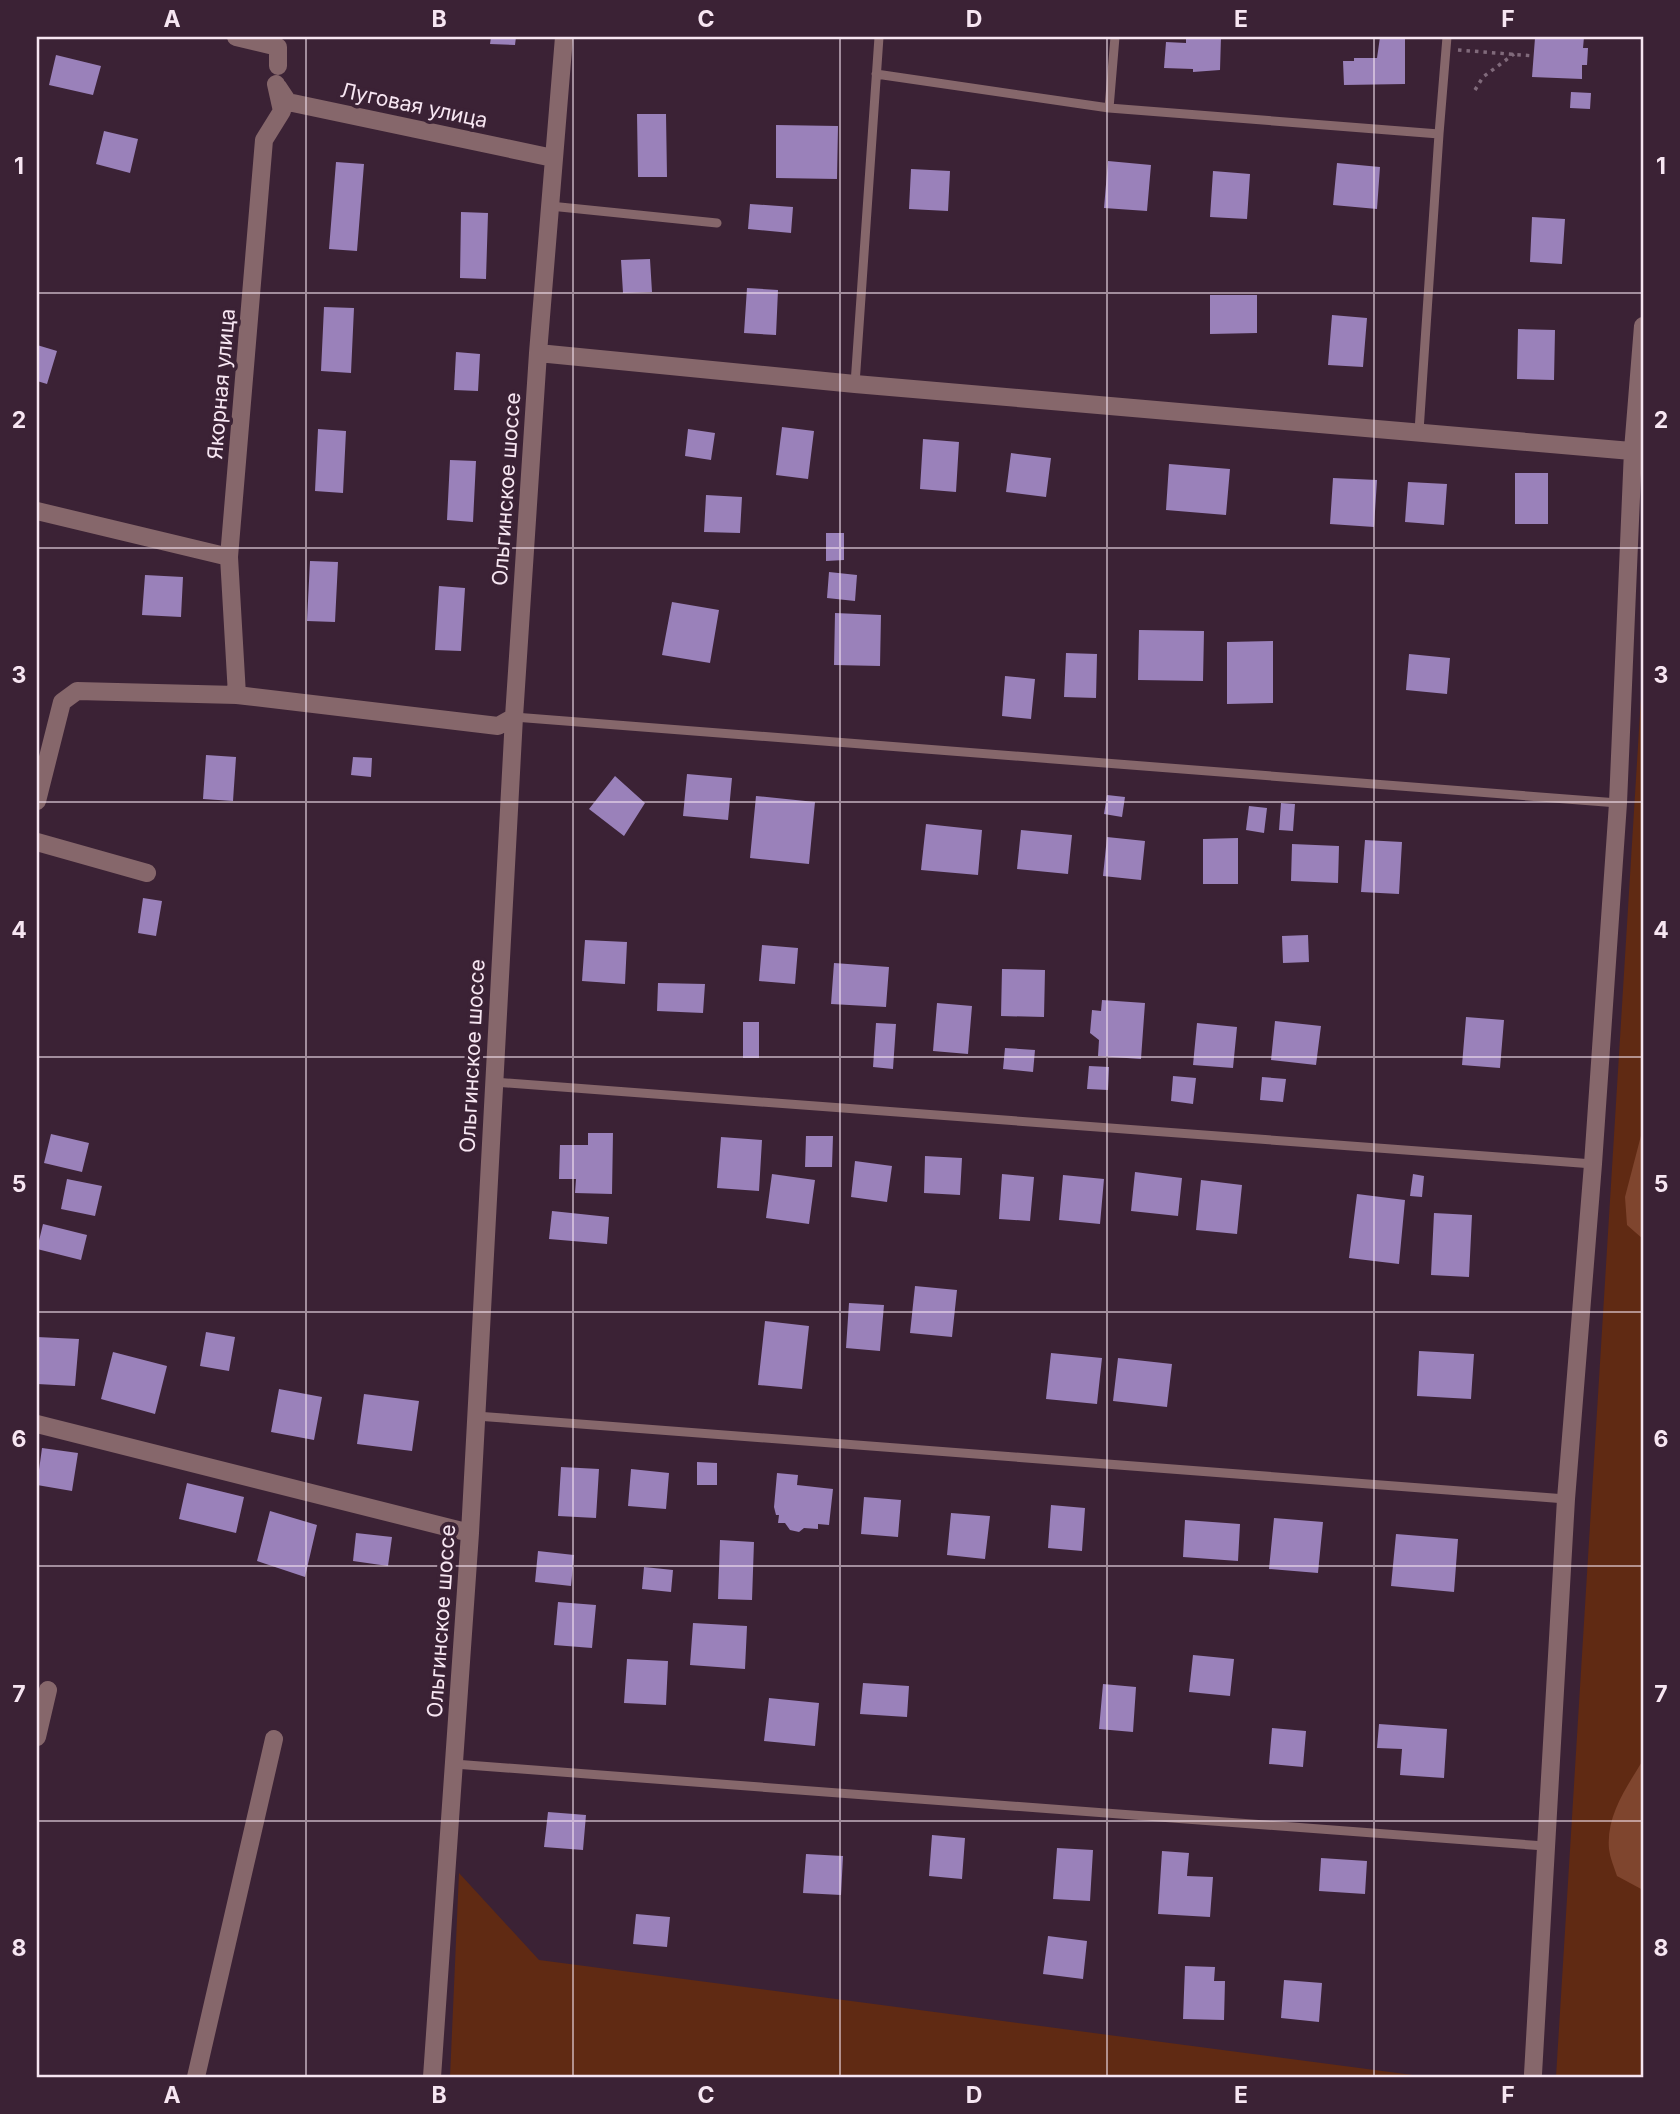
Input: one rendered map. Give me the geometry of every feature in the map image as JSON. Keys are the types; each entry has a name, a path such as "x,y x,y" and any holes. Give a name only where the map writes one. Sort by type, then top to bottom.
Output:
{"street":[{"name":"Луговая улица","path":"236,37 278,47 277,75 288,102 553,158"},
{"name":"Ольгинское шоссе","path":"432,2077 470,1533 514,717 538,354 564,37"},
{"name":"Якорная улица","path":"237,695 229,557 264,140 282,111 277,75"},
{"path":"1533,2074 1566,1499 1618,803 1643,326"},
{"path":"538,354 1638,451"},
{"path":"37,511 229,557"},
{"path":"37,801 62,702 77,691 237,695 498,726 514,717"},
{"path":"37,842 147,873"},
{"path":"37,1424 470,1533"},
{"path":"37,1737 48,1690"},
{"path":"197,2077 274,1740"}],"lane":[{"path":"855,384 879,37"},
{"path":"1109,108 1115,37"},
{"path":"1419,431 1447,37"},
{"path":"876,74 1109,108 1439,134"},
{"path":"550,206 717,223"},
{"path":"514,717 1618,803"},
{"path":"494,1082 1593,1164"},
{"path":"476,1416 1566,1499"},
{"path":"454,1764 1545,1846"}],"path":[{"path":"1470,51 1534,56"},
{"path":"1475,90 1483,77 1514,54"}],"shaded area":[{"path":"1643,665 1643,2077 1556,2077"},
{"path":"1643,1128 1643,1239 1627,1225 1625,1197"},
{"path":"1643,1760 1643,1890 1617,1876 1609,1837 1614,1813"},
{"path":"459,1873 539,1960 1428,2077 450,2077"}],"building":[{"path":"491,37 516,37 515,45 490,44"},
{"path":"1186,37 1221,37 1220,70 1193,72 1193,69 1164,68 1166,42 1186,43"},
{"path":"1380,37 1405,37 1405,84 1344,85 1343,61 1377,58"},
{"path":"1584,37 1583,48 1588,48 1587,65 1582,65 1582,79 1532,77 1535,38"},
{"path":"56,55 101,66 93,95 49,85"},
{"path":"1571,92 1591,93 1590,109 1570,108"},
{"path":"637,114 666,114 667,177 638,177"},
{"path":"776,125 838,126 837,179 776,178"},
{"path":"104,131 138,139 130,173 96,164"},
{"path":"1108,161 1151,165 1147,211 1104,208"},
{"path":"336,162 364,164 357,251 329,249"},
{"path":"1337,163 1380,167 1377,209 1333,205"},
{"path":"911,169 950,171 948,211 909,209"},
{"path":"1213,171 1250,174 1247,219 1210,217"},
{"path":"750,204 793,207 791,233 748,229"},
{"path":"461,212 488,213 486,279 460,278"},
{"path":"1532,217 1565,219 1562,264 1530,262"},
{"path":"650,259 652,292 623,293 621,260"},
{"path":"747,288 778,290 776,335 744,333"},
{"path":"1210,295 1257,295 1257,333 1210,334"},
{"path":"324,307 354,308 351,373 321,371"},
{"path":"1332,315 1367,318 1363,367 1328,365"},
{"path":"1518,329 1555,330 1554,380 1517,379"},
{"path":"37,345 57,351 47,384 37,381"},
{"path":"456,352 480,354 478,391 454,390"},
{"path":"782,427 814,431 808,479 776,475"},
{"path":"318,429 346,431 343,493 315,491"},
{"path":"688,429 715,433 711,460 685,456"},
{"path":"923,439 959,442 956,492 920,489"},
{"path":"1011,453 1051,458 1046,497 1006,492"},
{"path":"450,460 476,461 473,522 447,520"},
{"path":"1169,464 1230,469 1226,515 1166,510"},
{"path":"1515,473 1548,473 1548,524 1515,524"},
{"path":"1333,478 1377,480 1374,527 1330,524"},
{"path":"1408,482 1447,484 1444,525 1405,522"},
{"path":"706,495 742,497 740,533 704,532"},
{"path":"826,533 844,533 844,560 826,561"},
{"path":"310,561 338,562 335,622 307,621"},
{"path":"829,572 857,575 855,601 827,598"},
{"path":"145,575 183,577 181,617 142,615"},
{"path":"439,586 465,588 461,651 435,650"},
{"path":"672,602 719,610 710,663 662,655"},
{"path":"835,613 881,615 880,666 834,665"},
{"path":"1139,630 1204,631 1203,681 1138,680"},
{"path":"1273,641 1273,703 1227,704 1227,642"},
{"path":"1066,653 1097,654 1096,698 1064,697"},
{"path":"1409,654 1450,658 1447,694 1406,690"},
{"path":"1005,676 1035,679 1031,719 1002,716"},
{"path":"206,755 236,757 233,801 203,799"},
{"path":"353,757 372,758 371,777 351,775"},
{"path":"687,774 732,778 728,820 683,816"},
{"path":"615,776 645,803 624,836 589,809"},
{"path":"1107,795 1125,797 1122,817 1104,814"},
{"path":"756,796 815,802 809,864 750,858"},
{"path":"1281,803 1295,804 1293,831 1279,830"},
{"path":"1249,806 1267,808 1264,833 1246,830"},
{"path":"926,824 982,830 978,875 921,870"},
{"path":"1021,830 1072,835 1068,874 1017,869"},
{"path":"1107,837 1145,841 1141,880 1103,876"},
{"path":"1238,838 1238,884 1203,884 1203,839"},
{"path":"1365,840 1402,842 1399,894 1361,892"},
{"path":"1292,844 1339,846 1338,883 1291,881"},
{"path":"143,898 162,901 156,936 138,933"},
{"path":"1308,935 1309,962 1283,963 1282,936"},
{"path":"585,940 627,942 625,984 582,981"},
{"path":"762,945 798,948 795,984 759,981"},
{"path":"834,963 889,967 886,1007 831,1004"},
{"path":"1002,969 1045,970 1044,1017 1001,1016"},
{"path":"658,983 705,984 703,1013 657,1011"},
{"path":"1102,1000 1145,1003 1141,1059 1098,1056 1099,1040 1090,1033 1092,1010 1101,1011"},
{"path":"937,1003 972,1006 968,1054 933,1051"},
{"path":"1466,1017 1504,1020 1500,1068 1462,1065"},
{"path":"1275,1021 1321,1026 1316,1065 1271,1060"},
{"path":"743,1022 759,1022 759,1058 743,1058"},
{"path":"876,1023 896,1024 893,1069 873,1067"},
{"path":"1197,1023 1237,1027 1233,1068 1193,1065"},
{"path":"1005,1048 1035,1050 1033,1072 1003,1069"},
{"path":"1089,1066 1109,1067 1108,1090 1087,1089"},
{"path":"1173,1076 1196,1078 1193,1104 1171,1101"},
{"path":"1262,1077 1286,1079 1283,1102 1260,1100"},
{"path":"588,1133 613,1133 612,1194 575,1193 576,1179 559,1179 560,1145 588,1145"},
{"path":"51,1134 89,1143 82,1172 44,1163"},
{"path":"806,1136 833,1136 832,1167 805,1167"},
{"path":"721,1137 762,1140 759,1191 717,1188"},
{"path":"925,1156 962,1158 960,1195 924,1193"},
{"path":"855,1161 892,1166 887,1202 851,1197"},
{"path":"1135,1172 1182,1178 1178,1216 1131,1211"},
{"path":"772,1174 815,1180 809,1224 766,1218"},
{"path":"1002,1174 1034,1177 1030,1221 999,1219"},
{"path":"1413,1174 1424,1176 1422,1197 1410,1196"},
{"path":"1063,1175 1104,1179 1100,1224 1059,1220"},
{"path":"67,1179 102,1186 95,1216 61,1209"},
{"path":"1201,1180 1242,1185 1237,1234 1196,1230"},
{"path":"1357,1194 1405,1200 1399,1264 1349,1258"},
{"path":"552,1211 609,1217 607,1244 549,1239"},
{"path":"1434,1213 1472,1215 1469,1277 1431,1275"},
{"path":"43,1224 87,1235 81,1260 37,1249"},
{"path":"915,1286 957,1290 952,1337 910,1333"},
{"path":"849,1303 884,1305 880,1351 846,1348"},
{"path":"765,1321 809,1326 802,1389 758,1385"},
{"path":"206,1332 235,1337 229,1371 200,1366"},
{"path":"37,1337 79,1339 75,1386 37,1384"},
{"path":"1419,1351 1474,1354 1471,1399 1417,1396"},
{"path":"113,1352 167,1366 155,1414 101,1399"},
{"path":"1051,1353 1102,1358 1097,1404 1046,1399"},
{"path":"1118,1358 1172,1364 1167,1407 1113,1401"},
{"path":"279,1389 322,1397 314,1440 271,1432"},
{"path":"364,1394 419,1401 412,1451 357,1444"},
{"path":"42,1448 78,1453 72,1491 37,1485"},
{"path":"697,1462 717,1463 717,1485 697,1485"},
{"path":"561,1467 599,1469 596,1518 558,1516"},
{"path":"631,1469 669,1473 666,1509 628,1506"},
{"path":"777,1473 798,1475 797,1485 833,1489 829,1525 818,1524 818,1529 804,1528 799,1532 790,1530 785,1523 778,1523 779,1515 776,1515 774,1507"},
{"path":"187,1483 244,1497 236,1533 179,1519"},
{"path":"864,1497 901,1500 898,1537 861,1534"},
{"path":"1051,1505 1085,1508 1082,1551 1048,1548"},
{"path":"270,1511 317,1525 305,1577 257,1561"},
{"path":"951,1513 990,1516 985,1559 947,1555"},
{"path":"1274,1518 1323,1522 1318,1573 1269,1569"},
{"path":"1185,1520 1240,1524 1238,1561 1183,1557"},
{"path":"356,1533 392,1537 388,1566 353,1561"},
{"path":"1396,1534 1458,1539 1454,1592 1391,1586"},
{"path":"720,1540 754,1542 752,1600 718,1599"},
{"path":"538,1551 574,1555 571,1586 535,1582"},
{"path":"644,1567 673,1570 671,1592 642,1589"},
{"path":"558,1602 596,1605 592,1648 554,1645"},
{"path":"693,1623 747,1626 745,1669 690,1665"},
{"path":"1193,1655 1234,1659 1230,1696 1189,1692"},
{"path":"627,1659 668,1661 666,1705 624,1703"},
{"path":"863,1683 909,1686 907,1717 860,1714"},
{"path":"1103,1684 1136,1687 1133,1732 1099,1729"},
{"path":"769,1698 819,1703 815,1746 764,1741"},
{"path":"1379,1724 1447,1729 1444,1778 1400,1775 1402,1749 1377,1748"},
{"path":"1272,1728 1306,1731 1303,1767 1269,1764"},
{"path":"548,1812 586,1815 583,1850 544,1847"},
{"path":"932,1835 965,1838 962,1879 929,1876"},
{"path":"1057,1848 1093,1850 1090,1901 1053,1899"},
{"path":"1162,1851 1189,1853 1187,1876 1213,1877 1210,1917 1158,1914"},
{"path":"806,1854 843,1856 841,1895 803,1893"},
{"path":"1321,1858 1367,1861 1365,1894 1319,1891"},
{"path":"636,1914 670,1917 667,1947 633,1944"},
{"path":"1048,1936 1087,1941 1083,1979 1043,1974"},
{"path":"1185,1966 1215,1967 1214,1981 1225,1981 1224,2020 1183,2019"},
{"path":"1284,1980 1322,1983 1319,2022 1281,2018"}]}
